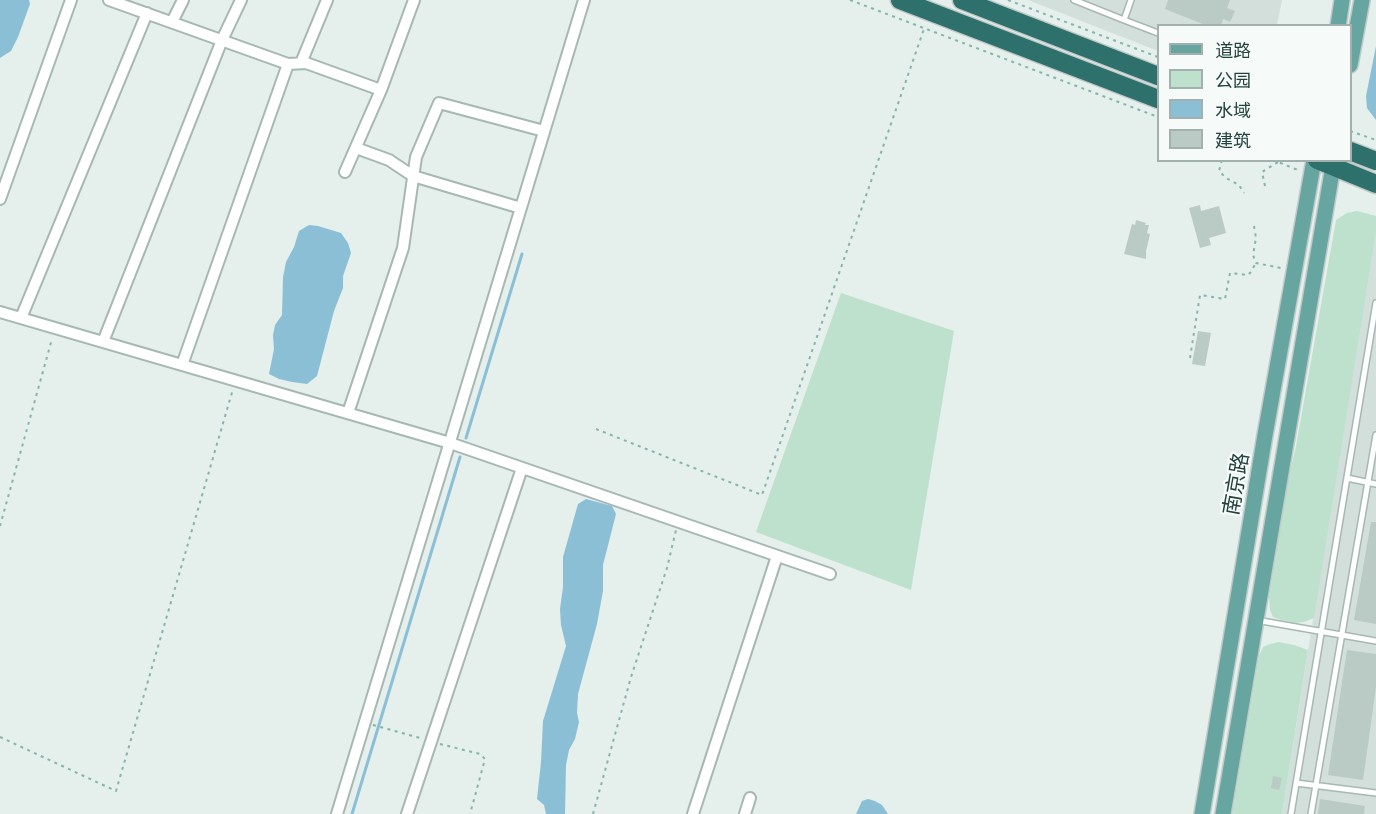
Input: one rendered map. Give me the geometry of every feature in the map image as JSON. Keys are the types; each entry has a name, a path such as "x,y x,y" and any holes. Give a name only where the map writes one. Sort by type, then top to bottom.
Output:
{"highway":[{"path":"900,0 927,20 1157,99"},
{"path":"962,0 1157,76"},
{"path":"1352,152 1376,161"},
{"path":"1324,162 1376,184"}],"main road":[{"path":"1338,24 1342,0"},
{"path":"1352,54 1362,0"},
{"name":"南京路","path":"1202,814 1265,435 1295,271 1324,162"},
{"name":"南京路","path":"1223,814 1256,620 1324,162"}],"street":[{"path":"0,199 71,0"},
{"path":"172,22 183,0"},
{"path":"103,342 222,40 241,0"},
{"path":"301,63 327,0"},
{"path":"345,172 381,90 414,0"},
{"path":"337,814 584,0"},
{"path":"115,1 288,64 306,63 381,90"},
{"path":"21,318 147,13"},
{"path":"182,365 288,64"},
{"path":"348,413 403,248 416,157 439,104 544,131"},
{"path":"356,148 389,160 413,177 521,208"},
{"path":"0,312 450,443 830,574"},
{"path":"407,814 522,468"},
{"path":"693,814 777,556"},
{"path":"745,814 750,798"}],"lane":[{"path":"1074,0 1157,33"},
{"path":"1124,20 1131,0"},
{"path":"1290,814 1376,303"},
{"path":"1311,814 1376,435"},
{"path":"1347,478 1376,484"},
{"path":"1256,620 1376,641"},
{"path":"1296,783 1376,793"}],"path":[{"path":"850,0 927,20 1157,117"},
{"path":"1008,0 1157,57"},
{"path":"596,429 762,495 927,20"},
{"path":"1352,132 1376,140"},
{"path":"1221,162 1219,171 1239,185 1244,193"},
{"path":"1265,186 1262,171 1278,162"},
{"path":"1254,226 1256,238 1253,255 1256,263"},
{"path":"1256,263 1295,271"},
{"path":"1190,357 1200,295 1225,299 1230,273 1248,275 1256,263"},
{"path":"0,526 55,328"},
{"path":"0,737 116,790 236,381"},
{"path":"593,814 631,677 667,568 678,522"},
{"path":"374,726 480,754 485,759 470,814"}],"shaded area":[{"path":"1028,0 1282,0 1277,24 1157,24 1157,51"},
{"path":"1376,233 1376,814 1282,814 1308,651"}],"green space":[{"path":"1357,211 1376,216 1376,233 1314,618 1296,623 1273,617 1269,597 1336,220 1347,213"},
{"path":"841,293 954,331 911,590 756,532"},
{"path":"1279,642 1308,650 1282,814 1232,814 1259,656 1263,647"}],"water":[{"path":"0,0 29,0 30,4 11,51 0,58"},
{"path":"1376,46 1376,120 1367,108 1366,96"},
{"path":"309,225 341,233 351,253 317,376 307,384 279,379 269,374 274,349 275,325 282,315 283,277 286,262 299,231"},
{"path":"586,499 612,506 616,514 603,565 603,591 597,624 578,694 579,722 566,765 565,814 546,814 544,805 537,799 543,721 566,646 560,609 563,557 578,504"},
{"path":"868,799 882,805 888,814 856,814 862,801"}],"building":[{"path":"1168,0 1230,0 1227,8 1235,11 1230,22 1223,19 1222,24 1203,24 1165,9"},
{"path":"1200,205 1201,211 1219,206 1226,233 1209,238 1211,245 1200,248 1189,208"},
{"path":"1136,220 1149,225 1146,259 1124,254 1132,224 1135,225"},
{"path":"1198,331 1211,333 1205,366 1192,364"},
{"path":"1371,522 1376,522 1376,624 1354,620"},
{"path":"1347,650 1376,654 1376,687 1363,780 1328,775"},
{"path":"1273,776 1282,778 1279,790 1271,788"},
{"path":"1320,799 1365,806 1364,814 1318,814"}],"waterway":[{"path":"466,438 522,254"},
{"path":"352,814 460,457"}]}
